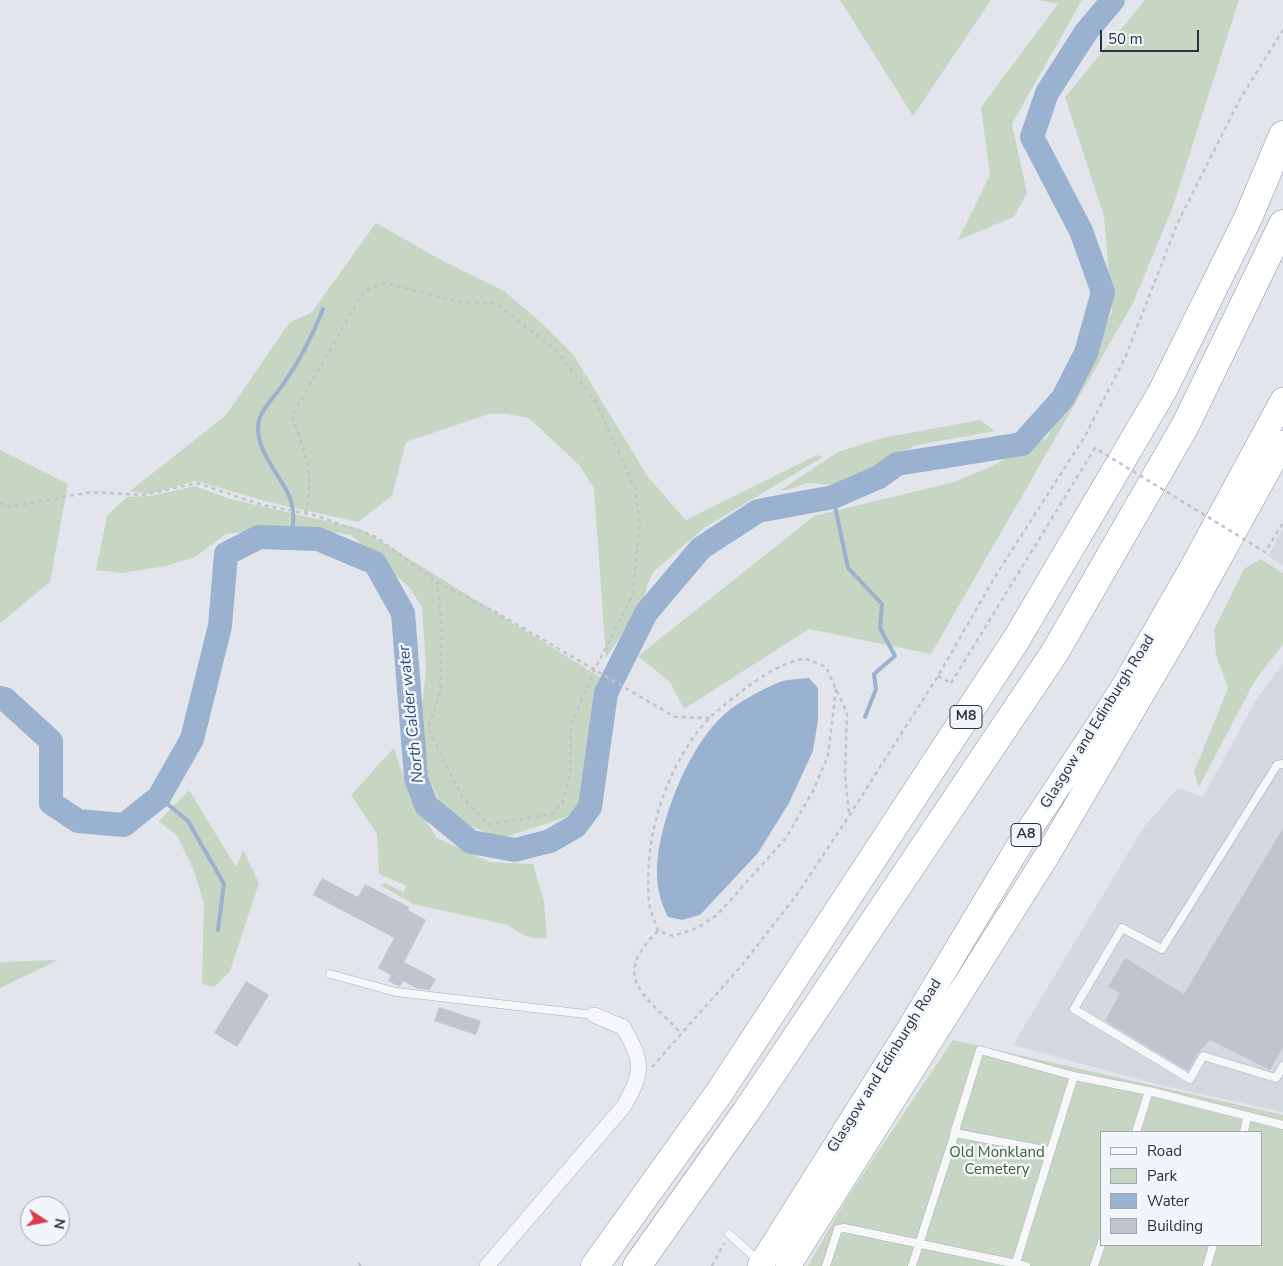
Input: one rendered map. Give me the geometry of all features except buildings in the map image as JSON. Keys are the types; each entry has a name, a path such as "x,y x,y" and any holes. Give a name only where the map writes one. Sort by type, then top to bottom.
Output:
{"highway":[{"name":"M8","path":"595,1266 720,1092 1016,640 1162,392 1248,218 1283,136"},
{"name":"M8","path":"637,1266 746,1112 1055,652 1185,426 1283,224"},
{"name":"Glasgow and Edinburgh Road","path":"761,1265 908,1031 1020,844 1121,691 1202,550 1283,400"},
{"name":"Glasgow and Edinburgh Road","path":"788,1266 1048,854 1184,622 1283,443"}],"street":[{"path":"487,1266 624,1106 636,1084 640,1063 623,1027 594,1015"}],"lane":[{"path":"1283,764 1277,765 1162,949 1122,928 1074,1009 1190,1079 1203,1056 1276,1078 1283,1066"},
{"path":"330,974 396,992 594,1015"},
{"path":"912,1266 980,1050 1074,1076 1149,1091 1248,1118 1283,1125"},
{"path":"1015,1265 1074,1076"},
{"path":"1136,1131 1149,1091"},
{"path":"1244,1131 1248,1118"},
{"path":"954,1134 1050,1151"},
{"path":"826,1266 838,1229 844,1228 1026,1266"},
{"path":"729,1234 761,1265"},
{"path":"1094,1266 1101,1246"},
{"path":"1207,1266 1213,1246"}],"path":[{"path":"636,1084 742,965 796,896 938,676 996,575 1085,436 1125,358 1178,222 1240,99 1283,30"},
{"path":"305,514 310,495 310,468 292,416 364,291 385,283 459,302 495,302 556,350 596,402 635,488 640,525 632,596 594,671 570,725 570,774 563,801 553,814 488,824 462,797 428,728 440,694 442,629 437,582"},
{"path":"938,676 951,683 1094,448 1265,552 1283,523"},
{"path":"0,503 10,507 90,492 142,495 197,483 262,505 305,514 376,536 437,582 501,615 675,717 711,718"},
{"path":"836,690 828,756 813,791 786,838 717,916 697,928 673,936 658,930 649,903 649,860 655,824 666,784 675,766 700,729 723,705 760,678 789,664 806,659 826,667 847,713 845,774 849,816"},
{"path":"658,930 640,950 633,968 637,987 681,1033"},
{"path":"712,1266 729,1234"},
{"path":"358,1263 361,1266"}],"shaded area":[{"path":"1283,528 1283,566 1268,556"},
{"path":"1283,663 1283,1112 1160,1085 1013,1045 1143,828 1178,788 1203,797 1257,698"}],"green space":[{"path":"840,0 991,0 913,116"},
{"path":"1039,0 1082,0 1012,124 1027,193 1014,217 958,240 990,175 981,107 1058,4"},
{"path":"1145,0 1239,0 1172,209 1133,303 931,654 809,629 684,709 670,682 638,656 814,516 954,482 990,467 1047,438 1112,312 1104,216 1065,97"},
{"path":"376,223 441,260 504,291 545,326 573,354 648,477 686,520 817,455 823,457 704,528 653,572 643,603 606,658 594,488 579,465 529,418 507,414 489,414 406,442 392,496 358,522 268,502 196,481 148,494 130,491 226,415 289,323 312,312"},
{"path":"980,420 995,431 917,445 889,458 864,477 835,485 806,483 788,490 781,490 838,452 882,438"},
{"path":"0,450 68,484 50,582 0,623"},
{"path":"195,486 230,499 361,529 600,677 582,804 569,816 500,839 449,816 436,795 423,762 419,737 426,668 422,608 410,588 351,535 318,530 261,530 226,534 195,557 166,566 122,573 96,570 107,516 127,497 151,496"},
{"path":"1261,559 1283,573 1283,644 1254,682 1199,787 1194,772 1228,688 1216,655 1214,630 1244,569"},
{"path":"394,748 410,796 437,838 490,862 533,864 544,901 547,938 531,937 522,934 508,925 413,904 380,885 385,883 403,892 407,886 379,874 377,834 351,795"},
{"path":"189,790 236,867 243,850 259,883 230,971 214,987 202,984 204,903 193,869 177,836 159,821"},
{"path":"58,960 0,988 0,962"},
{"name":"Old Monkland Cemetery","path":"953,1040 1283,1115 1283,1266 808,1266 847,1198"}],"water":[{"path":"809,678 818,688 818,720 813,751 789,803 758,853 700,915 682,920 668,917 661,901 658,885 659,853 670,806 691,758 719,719 735,706 783,681"}],"waterway":[{"name":"North Calder water","path":"0,698 5,699 51,741 51,803 78,821 124,825 159,797 192,739 220,626 226,554 259,537 318,539 375,563 403,613 416,778 426,805 471,842 515,850 550,841 576,826 590,807 606,693 646,613 701,548 758,511 833,497 879,477 897,464 1022,444 1063,398 1086,353 1103,292 1081,231 1032,137 1047,93 1086,32 1113,0"},
{"path":"291,538 294,520 291,501 263,450 258,428 262,413 295,365 323,309"},
{"path":"833,497 848,568 882,604 880,628 895,656 874,674 876,689 865,717"},
{"path":"159,797 188,821 224,884 218,930"}]}
